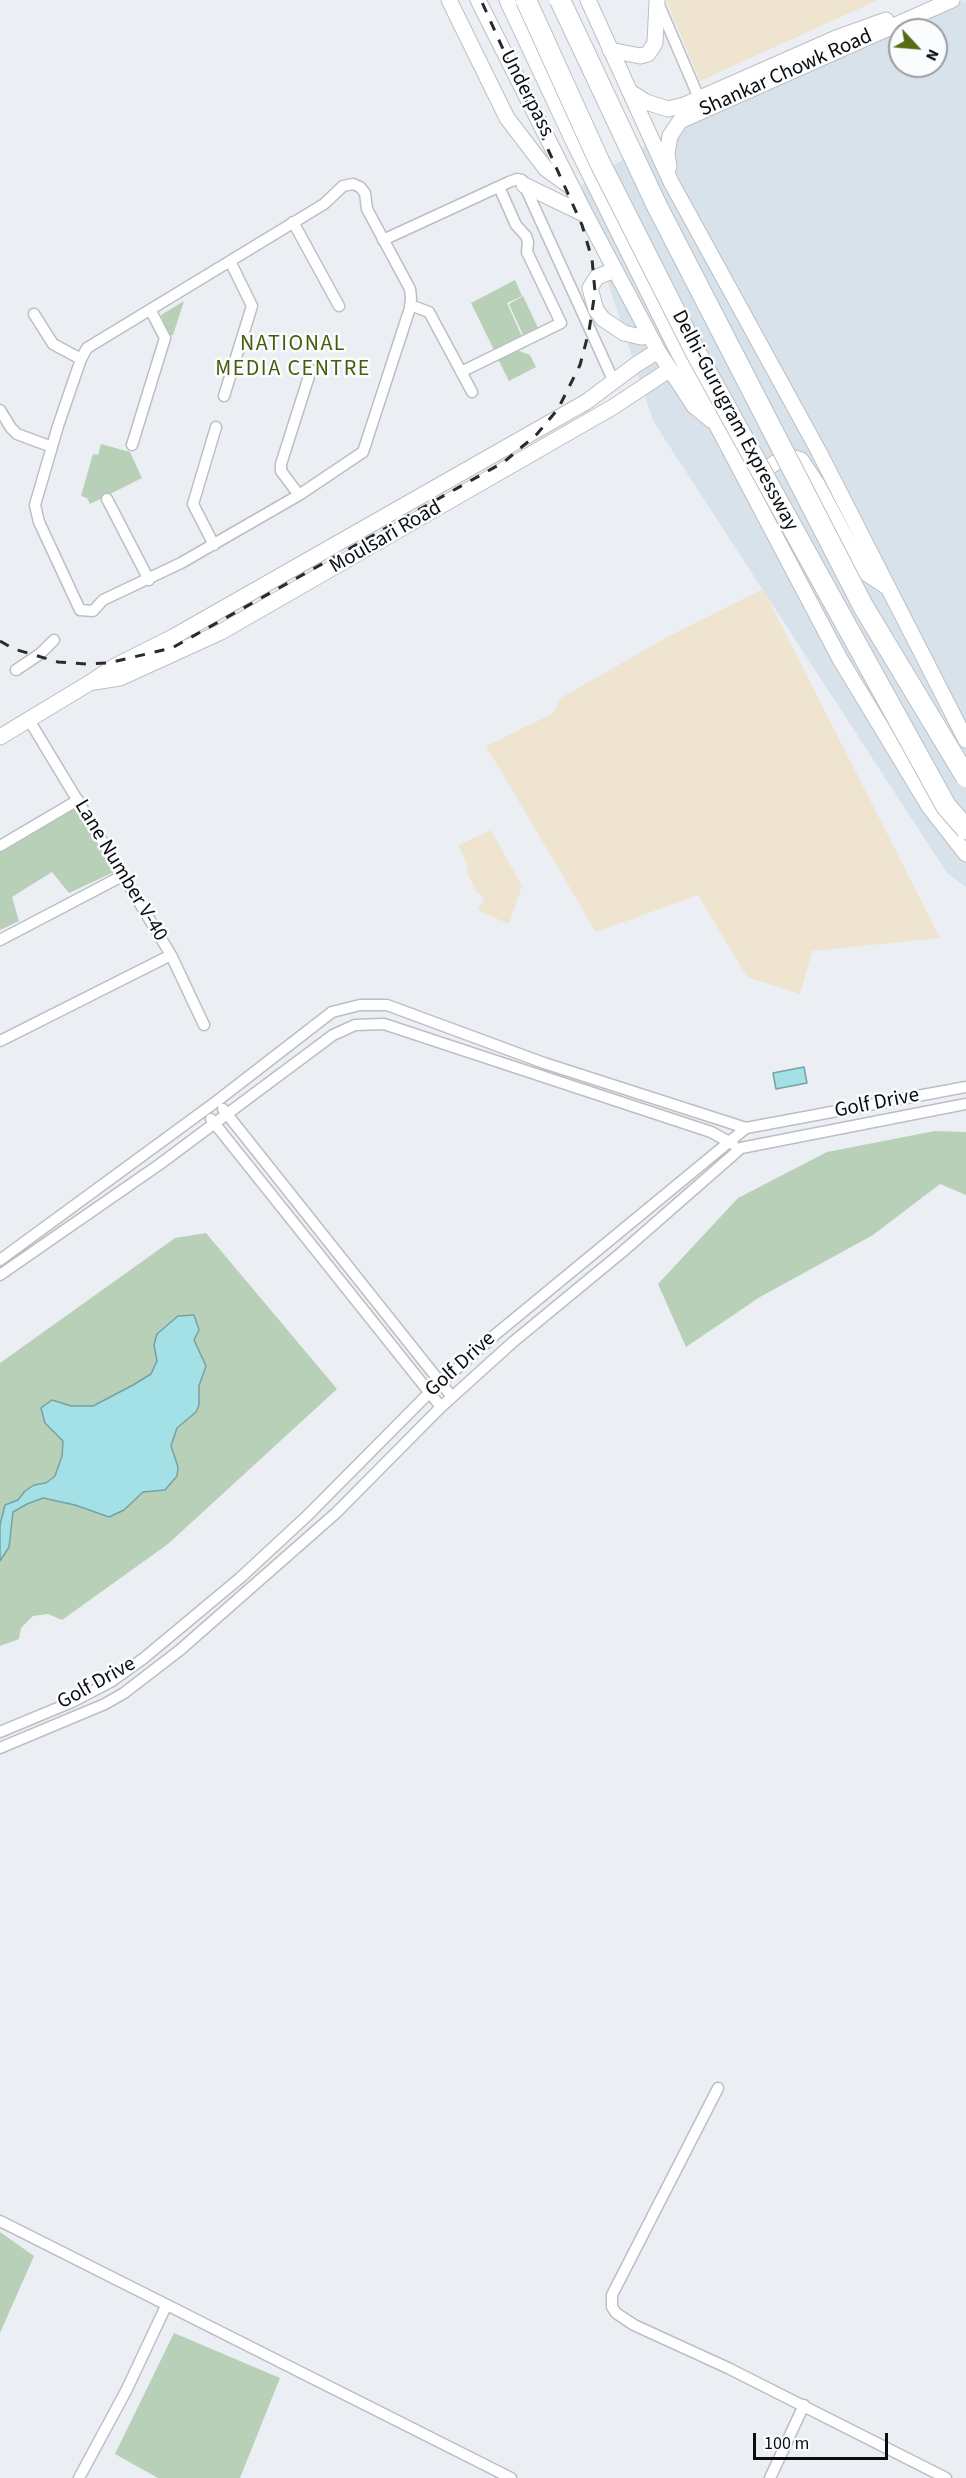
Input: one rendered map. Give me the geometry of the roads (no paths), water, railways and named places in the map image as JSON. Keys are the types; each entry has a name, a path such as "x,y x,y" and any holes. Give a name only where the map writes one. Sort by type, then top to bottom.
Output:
{"highway":[{"name":"Delhi-Gurugram Expressway","path":"526,0 599,160 696,353 946,806 966,829"},
{"name":"Delhi-Gurugram Expressway","path":"560,0 657,206 863,606 966,777"}],"main road":[{"path":"449,0 507,118 546,169 574,189"},
{"name":"Underpass","path":"478,0 586,215 658,351 694,406 717,426"},
{"path":"507,0 575,145 674,344 856,688 930,808 966,854"},
{"path":"588,0 671,182 818,450 966,740"},
{"name":"Shankar Chowk Road","path":"632,93 646,102 668,109 699,98 836,38 894,17 929,0"},
{"name":"Shankar Chowk Road","path":"671,182 667,154 670,136 680,121 952,0"},
{"path":"610,50 640,56 648,54 653,49 657,1"},
{"path":"524,185 586,215"},
{"path":"615,270 597,277 590,288 596,310 603,319 624,333 641,337 650,336"},
{"name":"Moulsari Road","path":"0,736 115,666 173,637 586,402 658,351"},
{"path":"637,364 649,367 654,380"},
{"name":"Moulsari Road","path":"91,682 120,678 221,632 613,407 669,370"},
{"path":"758,502 758,482 763,471 782,459 797,457 804,463 817,484 864,572 890,589"}],"street":[{"path":"657,1 699,98"},
{"path":"383,240 517,179 522,180 614,382"},
{"path":"353,184 360,187 364,193 367,209 410,289 410,305 363,452 299,495 214,545 149,580 103,600 93,611 84,612 76,605 35,513 35,505 52,447 81,359 87,348 100,339 151,311 293,222 332,199 343,186 353,184"},
{"path":"461,372 561,323 527,252 526,236 516,225 499,187"},
{"path":"293,222 339,306"},
{"path":"224,396 252,306 230,261"},
{"path":"410,305 429,312 472,392"},
{"path":"132,445 165,338 151,311"},
{"path":"34,314 53,344 81,359"},
{"path":"299,495 281,471 280,464 311,370"},
{"path":"0,410 17,434 52,447"},
{"path":"214,545 193,504 216,427"},
{"path":"107,499 149,580"},
{"path":"16,670 40,654 54,640"},
{"name":"Lane Number V-40","path":"29,720 171,955 204,1025"},
{"path":"0,846 78,800"},
{"path":"0,940 124,875"},
{"path":"0,1041 171,955"},
{"path":"0,1260 204,1111 332,1012 360,1005 382,1004 544,1062 746,1128"},
{"path":"0,1275 214,1124 333,1035 355,1025 384,1024 711,1132 741,1148"},
{"name":"Golf Drive","path":"0,1732 72,1702 102,1686 144,1658 265,1555 429,1393 541,1294 746,1128 966,1087"},
{"path":"217,1101 452,1397"},
{"name":"Golf Drive","path":"0,1748 105,1704 155,1670 336,1513 452,1397 551,1309 621,1253 741,1148 966,1104"},
{"path":"204,1111 441,1407"},
{"path":"87,1197 96,1208"},
{"path":"541,1294 551,1309"},
{"path":"12,1726 19,1740"},
{"path":"718,2088 612,2295 612,2307 616,2313 634,2325 804,2405 946,2478"},
{"path":"0,2221 511,2478"},
{"path":"79,2478 126,2391 166,2306"},
{"path":"770,2478 804,2405"}],"water":[{"path":"804,1067 807,1083 776,1089 773,1073"},
{"path":"194,1315 199,1330 194,1340 206,1366 199,1386 199,1405 196,1412 177,1428 171,1446 178,1467 177,1476 165,1490 143,1492 124,1510 109,1517 75,1505 43,1498 27,1504 13,1512 9,1547 0,1561 0,1525 5,1505 18,1500 34,1485 46,1483 55,1476 62,1456 63,1441 45,1423 41,1408 52,1400 71,1406 93,1406 133,1385 151,1374 157,1361 154,1345 157,1334 178,1316"}],"railway":[{"path":"0,641 14,649 58,662 87,664 108,663 172,648 504,462 537,434 558,409 580,365 589,331 595,292 592,259 582,225 481,0"}],"district":[{"name":"NATIONAL MEDIA CENTRE","path":"293,358"}]}
